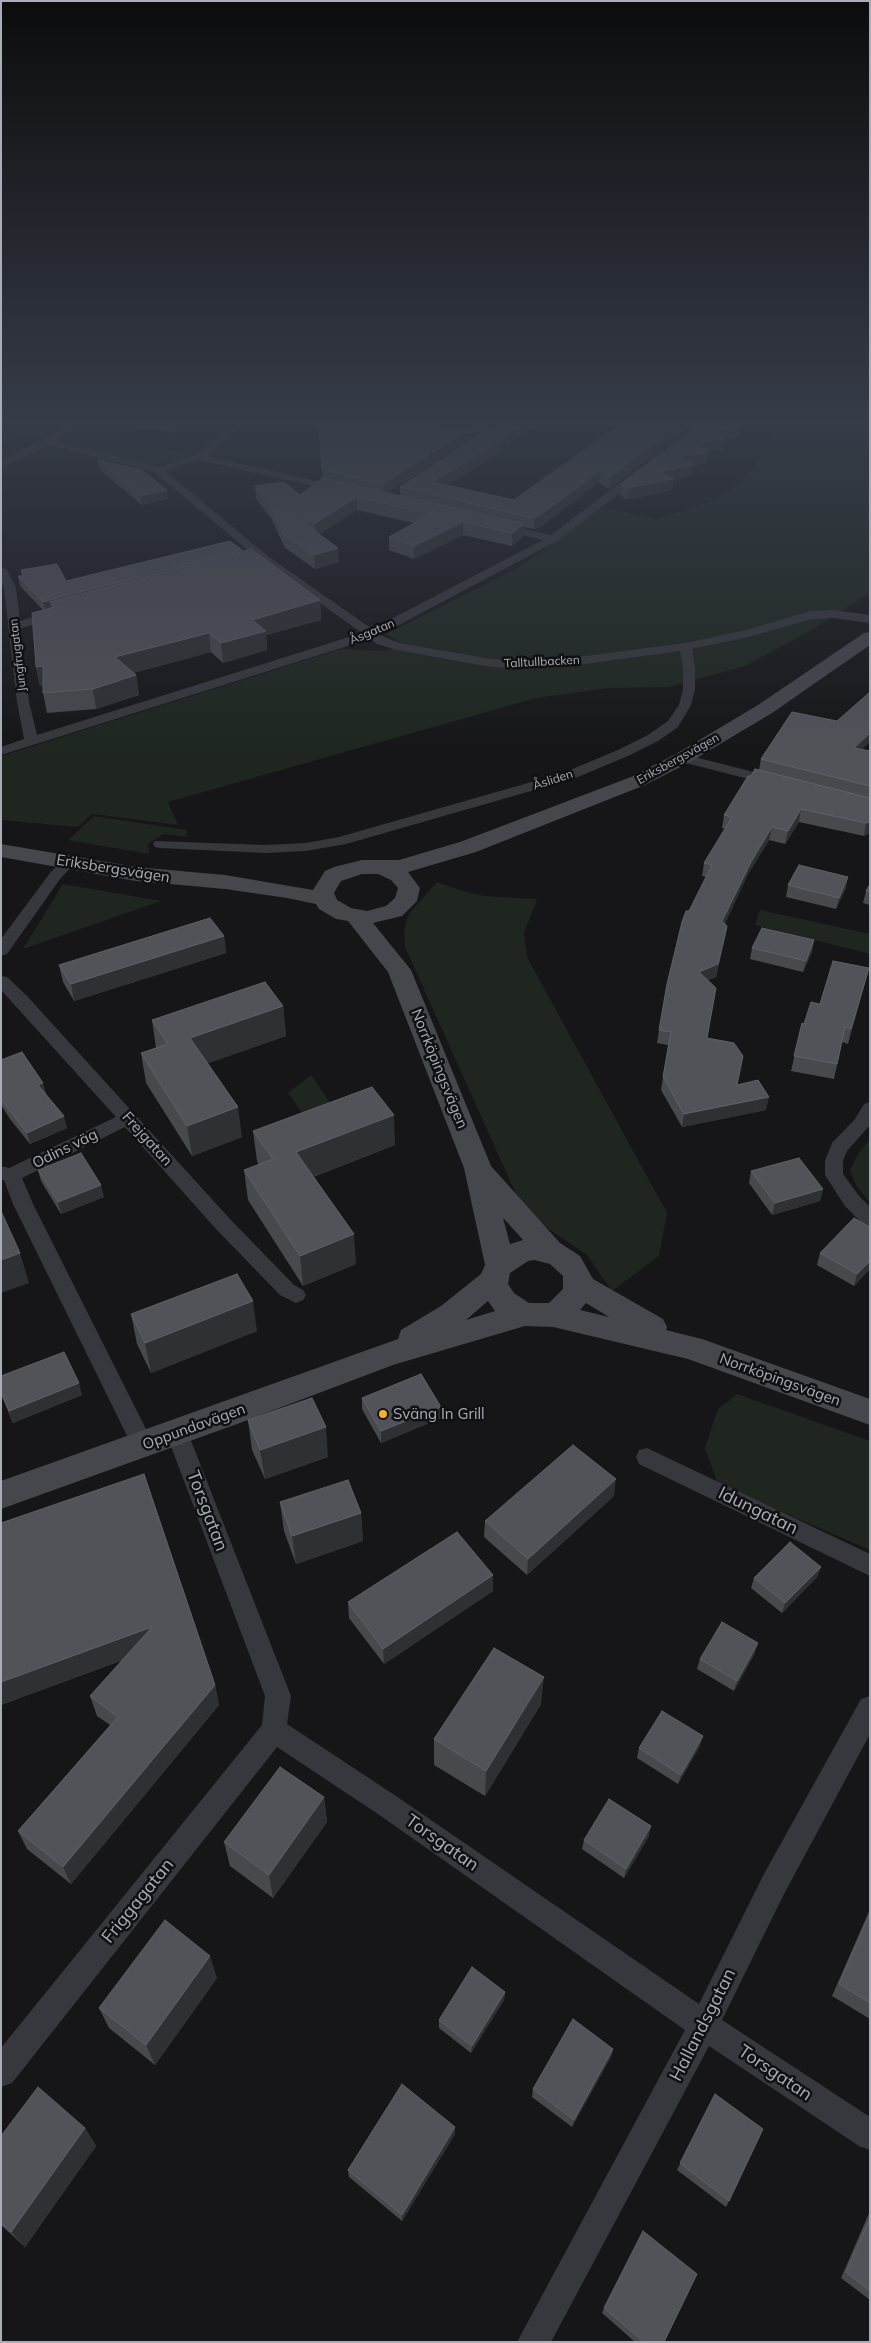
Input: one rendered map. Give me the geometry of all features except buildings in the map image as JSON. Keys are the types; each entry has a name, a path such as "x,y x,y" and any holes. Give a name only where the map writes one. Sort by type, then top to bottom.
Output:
{"main road":[{"name":"Eriksbergsvägen","path":"382,868 400,867 468,847 606,795 682,758 765,709 870,637"},
{"name":"Eriksbergsvägen","path":"409,888 468,847"},
{"name":"Eriksbergsvägen","path":"1,850 136,874 225,882 287,891 324,899"},
{"path":"362,867 382,868 399,875 409,888 406,900 394,911 375,917 356,917 334,909 324,899 324,888 333,876 362,867"},
{"name":"Eriksbergsvägen","path":"225,882 292,876 333,876"},
{"name":"Norrköpingsvägen","path":"394,911 399,970 478,1168 497,1272"},
{"name":"Norrköpingsvägen","path":"356,917 399,970"},
{"name":"Norrköpingsvägen","path":"478,1168 516,1215 550,1251"},
{"path":"534,1249 550,1251 570,1264 577,1274 579,1285 572,1302 564,1309 539,1314 502,1301 496,1293 497,1272 520,1252 534,1249"},
{"name":"Oppundavägen","path":"386,1355 452,1314 497,1272"},
{"name":"Norrköpingsvägen","path":"579,1285 690,1348"},
{"name":"Norrköpingsvägen","path":"539,1314 690,1348 870,1412"},
{"name":"Oppundavägen","path":"1,1495 144,1446 386,1355 539,1314"}],"street":[{"path":"237,535 265,559 372,634"},
{"path":"541,535 553,538"},
{"name":"Åsgatan","path":"1,751 372,634 557,535"},
{"path":"247,564 265,559"},
{"name":"Jungfrugatan","path":"1,570 10,588 23,702 31,742"},
{"path":"14,626 68,612"},
{"path":"685,647 744,634 811,614 833,614 870,619"},
{"name":"Talltullbacken","path":"372,634 381,641 397,646 507,665 570,662 685,647"},
{"name":"Åsliden","path":"160,844 232,848 306,847 341,841 568,776 653,738 673,724 685,704 689,689 689,667 685,647"},
{"path":"682,758 786,785"},
{"path":"1,952 50,882 69,862"},
{"name":"Frejgatan","path":"1,980 129,1118 223,1224 287,1290 296,1295"},
{"path":"870,1108 862,1123 840,1148 834,1161 834,1176 852,1201 870,1219"},
{"name":"Odins väg","path":"6,1174 129,1118"},
{"path":"6,1174 23,1204 144,1446"},
{"name":"Torsgatan","path":"178,1433 278,1696 274,1730 387,1805 704,2025 870,2135"},
{"name":"Idungatan","path":"647,1456 870,1566"},
{"name":"Hallandsgatan","path":"533,2342 704,2025 774,1884 870,1708"},
{"name":"Friggagatan","path":"1,2072 274,1730"}],"shaded area":[{"path":"563,535 870,535 870,593 808,632 745,666 668,687 609,688 536,698 168,802 178,825 92,814 78,827 1,820 1,756 341,649 384,651 402,645 386,634 516,569"},
{"path":"94,816 187,830 187,837 163,834 148,844 149,854 68,840"},
{"path":"437,882 484,896 537,899 524,933 527,957 667,1213 659,1256 612,1291 587,1255 550,1230 520,1203 405,947 404,930 409,914"},
{"path":"63,884 161,901 23,949"},
{"path":"760,910 870,934 870,954 755,925"},
{"path":"311,1075 338,1114 310,1124 288,1093"},
{"path":"870,1139 870,1203 856,1185 850,1170 858,1154"},
{"path":"737,1394 870,1441 870,1550 718,1484 705,1448 718,1409"}],"place":[{"name":"Sväng In Grill","path":"383,1414"}]}
